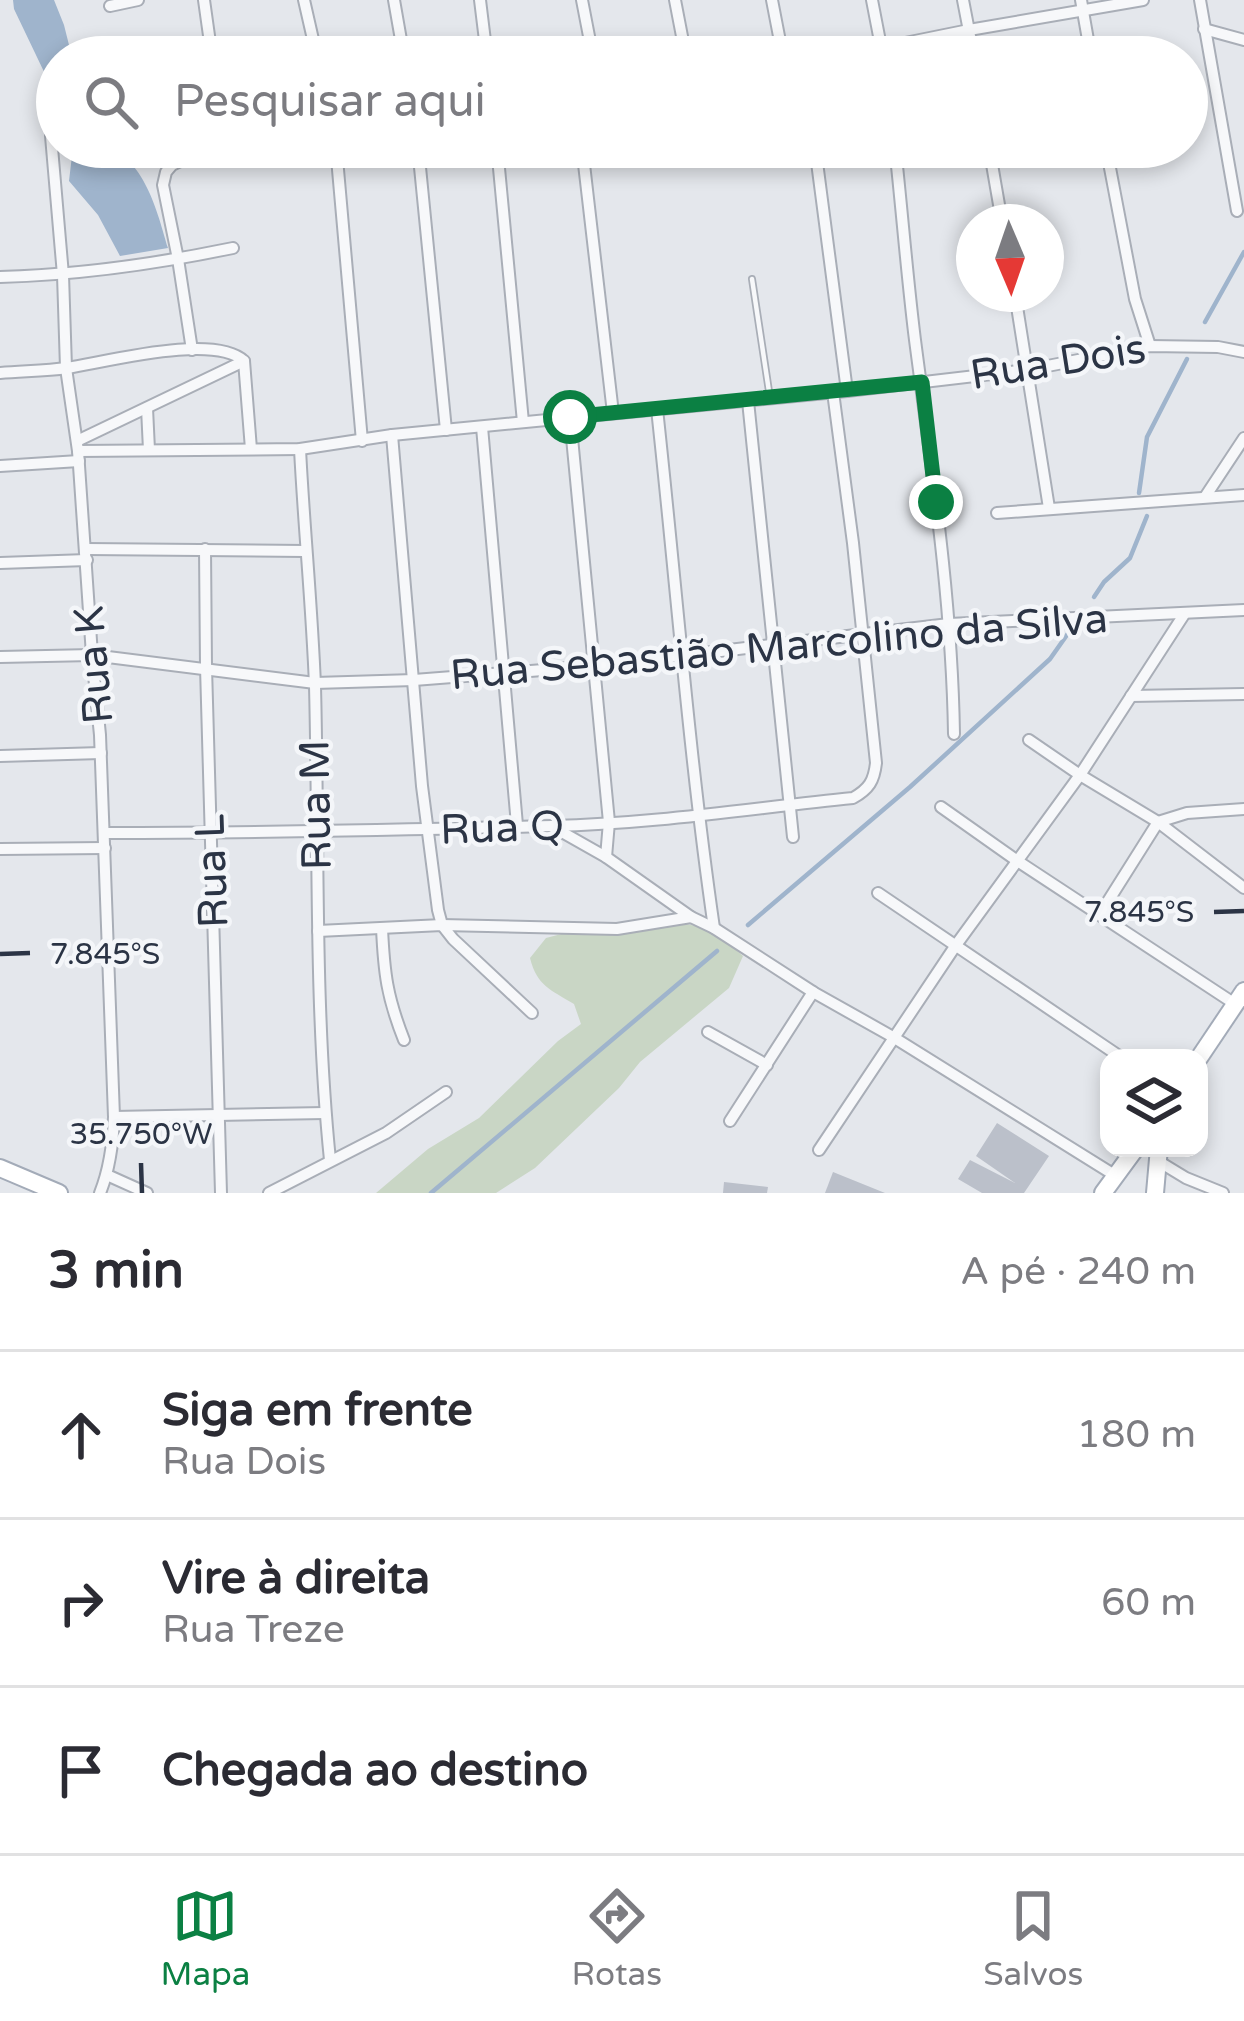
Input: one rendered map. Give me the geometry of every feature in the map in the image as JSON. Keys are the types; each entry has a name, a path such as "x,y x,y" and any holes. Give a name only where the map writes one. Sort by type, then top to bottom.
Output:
{"main road":[{"path":"1204,1049 1240,998"},
{"path":"1103,1193 1130,1157"},
{"path":"1155,1193 1159,1157"},
{"path":"4,1176 59,1193"}],"street":[{"path":"110,6 138,0"},
{"path":"204,0 209,36"},
{"path":"304,0 312,36"},
{"path":"394,0 400,36"},
{"path":"480,0 484,36"},
{"path":"582,0 589,36"},
{"path":"675,0 682,36"},
{"path":"772,0 779,36"},
{"path":"872,0 879,36"},
{"path":"963,0 970,36"},
{"path":"945,36 1082,6 1142,0"},
{"path":"1200,0 1205,36"},
{"path":"1082,6 1087,36"},
{"path":"1204,29 1244,40"},
{"path":"1208,51 1237,211"},
{"name":"Rua K","path":"54,168 65,368 78,451 101,753 114,1117 112,1148 100,1193"},
{"path":"169,168 163,185 192,350"},
{"path":"338,168 362,441"},
{"path":"420,168 446,430"},
{"path":"499,168 523,422"},
{"path":"584,168 613,413"},
{"path":"817,168 861,634"},
{"path":"897,168 949,624 954,734"},
{"path":"993,168 1000,204"},
{"path":"1110,168 1130,276 1150,346"},
{"path":"0,277 63,275 232,248"},
{"path":"1018,312 1049,508"},
{"name":"Rua Dois","path":"0,466 78,451 300,449 392,435 1027,370 1150,346 1244,352"},
{"path":"0,373 65,368 132,355 233,352 244,361 250,449"},
{"path":"78,451 147,408 244,361"},
{"path":"748,401 794,837"},
{"path":"147,408 149,450"},
{"path":"657,410 714,928"},
{"path":"570,417 609,823 606,857"},
{"path":"482,427 517,826"},
{"path":"392,435 422,786 442,926 532,1013"},
{"path":"1205,497 1244,438"},
{"name":"Rua M","path":"300,449 315,682 318,931 330,1160"},
{"path":"997,513 1244,495"},
{"path":"0,563 205,549 305,551"},
{"name":"Rua L","path":"205,549 221,1193"},
{"name":"Rua Sebastião Marcolino da Silva","path":"0,657 92,656 315,682 414,680 594,666 949,624 1244,610"},
{"path":"819,1150 956,945 1080,775 1185,613"},
{"name":"Rua Q","path":"104,832 316,833 551,826 853,798 874,779 876,763 861,634"},
{"path":"1131,696 1244,694"},
{"path":"1029,740 1158,822 1244,888"},
{"path":"0,756 101,753"},
{"path":"941,807 1100,914 1240,998"},
{"path":"1100,914 1158,822 1187,813 1244,809"},
{"path":"551,826 606,857 691,917 1116,1176"},
{"path":"0,849 105,848"},
{"path":"878,893 1109,1049"},
{"path":"318,931 442,926 616,929 691,917"},
{"path":"382,928 386,991 404,1040"},
{"path":"730,1121 814,992"},
{"path":"708,1032 767,1065"},
{"path":"269,1193 386,1133 446,1092"},
{"path":"114,1117 325,1113"},
{"path":"1162,1157 1186,1178 1223,1193"},
{"path":"107,1175 147,1193"}],"lane":[{"path":"752,279 770,398"}],"green space":[{"path":"678,923 714,933 743,956 729,988 640,1062 535,1168 496,1193 376,1193 428,1149 479,1118 581,1024 574,1004 546,986 533,967 530,958 546,938"}],"water":[{"path":"13,0 54,0 67,36 36,36 36,55"},
{"path":"71,168 135,168 147,187 168,248 120,256 98,215 69,181"}],"building":[{"path":"997,1123 1049,1156 1024,1193 982,1193 958,1179 970,1160 1015,1183 976,1156"},
{"path":"833,1172 885,1193 825,1193"},
{"path":"724,1182 768,1187 767,1193 723,1193"}],"waterway":[{"path":"1205,322 1244,252"},
{"path":"1139,493 1147,437 1187,359"},
{"path":"1094,597 1130,558 1147,516"},
{"path":"748,925 910,787 1050,659 1069,632"},
{"path":"431,1193 717,951"}],"route":[{"path":"570,417 922,382 936,502"}]}
